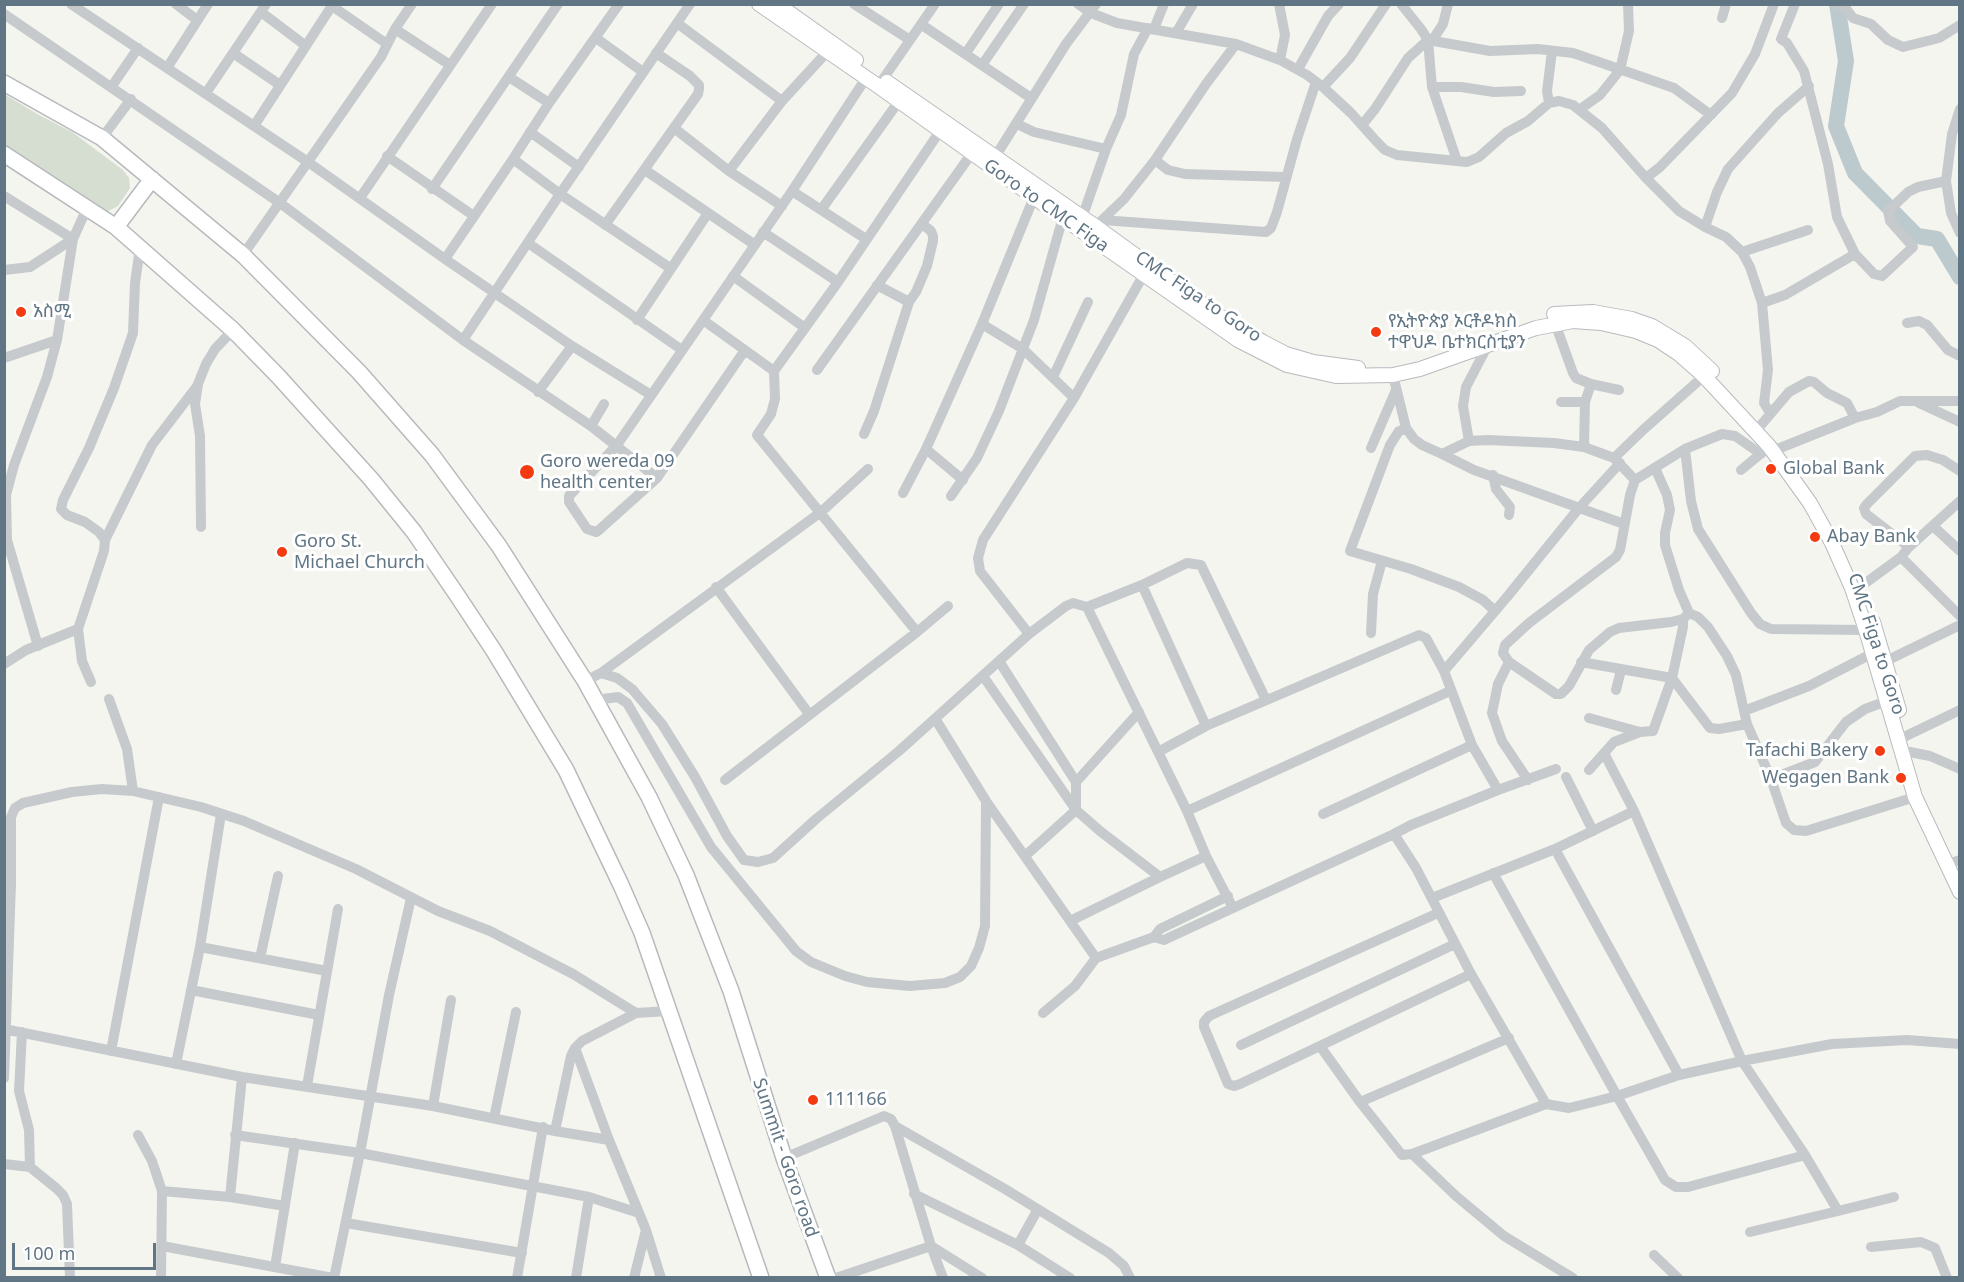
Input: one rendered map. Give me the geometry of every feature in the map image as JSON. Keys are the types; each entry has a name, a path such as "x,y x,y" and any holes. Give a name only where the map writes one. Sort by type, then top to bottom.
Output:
{"highway":[{"name":"Summit - Goro road","path":"4,83 102,138 243,255 359,372 432,455 499,546 585,681 649,797 686,875 713,942 784,1158 828,1278"},
{"path":"4,154 116,226 233,330 337,440 414,532 494,651 566,770 600,838 642,933 725,1180 761,1278"},
{"path":"116,226 152,178"}],"main road":[{"name":"Goro to CMC Figa","path":"759,4 1063,217 1095,227 1144,274 1238,340 1287,365 1336,376 1393,375 1420,369 1555,323 1573,321 1601,323 1636,331 1658,340 1679,354 1757,425"},
{"name":"CMC Figa to Goro","path":"783,6 883,80 1222,318 1286,354 1313,362 1344,367 1396,366 1486,338 1534,319 1575,312 1604,313 1632,319 1652,326 1685,346 1715,375 1757,425 1771,450 1825,514 1860,587 1886,661 1910,752 1931,816 1958,865"},
{"path":"1771,450 1810,503 1832,543 1852,588 1915,797 1959,892"}],"street":[{"path":"71,4 308,162 572,346 651,395"},
{"path":"176,4 197,20"},
{"path":"167,68 208,4"},
{"path":"243,255 381,57 395,29 412,4"},
{"path":"360,198 492,4"},
{"path":"432,189 558,4"},
{"path":"445,259 549,103 619,4"},
{"path":"463,340 690,4"},
{"path":"854,4 910,40"},
{"path":"883,80 935,4"},
{"path":"966,53 999,4"},
{"path":"982,65 1024,4"},
{"path":"1078,4 1093,9 1117,23 1236,44 1280,60 1320,84 1385,150 1397,155 1467,162 1479,157 1506,133 1528,121 1549,103 1566,102 1602,128 1679,211 1726,237 1742,252 1750,267 1762,303 1768,370 1764,403 1770,413"},
{"path":"1082,218 1106,149 1121,115 1134,54 1164,4"},
{"path":"1176,33 1193,4"},
{"path":"1279,4 1285,35 1280,60"},
{"path":"1298,69 1328,16 1339,4"},
{"path":"1095,227 1266,232 1272,228 1286,177 1320,84 1350,58 1386,4"},
{"path":"1401,4 1430,40 1432,87 1457,161"},
{"path":"1362,125 1408,58 1430,40 1443,24 1448,4"},
{"path":"1579,110 1600,95 1620,70 1629,31 1628,4"},
{"path":"1722,18 1726,4"},
{"path":"1646,178 1660,167 1732,93 1755,54 1774,4"},
{"path":"1794,4 1781,39 1787,43 1798,60 1809,86 1828,164 1837,217 1855,254 1874,274 1882,276 1913,247 1890,221 1892,207 1918,187 1946,181"},
{"path":"254,126 333,5 387,44"},
{"path":"1840,5 1853,18 1871,24 1887,40 1903,47 1939,38 1959,26"},
{"path":"206,93 263,8 306,46"},
{"path":"995,157 1066,44 1093,9"},
{"path":"4,14 280,203 463,340 591,426 657,478"},
{"path":"677,23 782,101"},
{"path":"922,25 1031,98"},
{"path":"395,29 450,65"},
{"path":"596,38 643,72"},
{"path":"1430,40 1490,51 1538,49 1573,53 1674,88 1711,115"},
{"path":"1095,227 1124,199 1155,160 1236,44"},
{"path":"111,86 138,48"},
{"path":"1549,103 1547,91 1552,51"},
{"path":"729,171 782,101 827,52"},
{"path":"233,53 280,86"},
{"path":"605,225 698,94 699,85 656,53"},
{"path":"508,77 549,103"},
{"path":"745,350 657,478 599,530 596,532 587,529 569,502 568,496 617,445 782,206 866,78"},
{"path":"1705,227 1728,169 1778,113 1809,86"},
{"path":"1432,87 1461,87 1494,92 1521,91"},
{"path":"102,138 131,99"},
{"path":"821,210 899,101"},
{"path":"1959,109 1952,134 1946,181 1952,213 1959,233"},
{"path":"1017,124 1034,132 1106,149"},
{"path":"674,128 729,171 782,206"},
{"path":"916,632 757,435 771,414 775,399 774,371 838,282 940,130"},
{"path":"530,132 579,167"},
{"path":"817,370 972,153"},
{"path":"387,156 474,216"},
{"path":"513,159 560,194 670,268"},
{"path":"1155,160 1168,170 1185,174 1286,177"},
{"path":"645,170 754,245"},
{"path":"792,191 866,239"},
{"path":"4,196 73,239"},
{"path":"903,493 926,449 982,324 1034,197"},
{"path":"38,646 7,540 6,495 14,465 47,377 57,340 73,239 87,208"},
{"path":"637,320 708,213"},
{"path":"951,496 977,458 999,411 1034,320 1063,217"},
{"path":"864,434 874,411 909,302 927,266 933,241 931,231 922,224"},
{"path":"1742,252 1808,230"},
{"path":"763,232 838,282"},
{"path":"4,270 30,267 73,239"},
{"path":"528,243 682,350"},
{"path":"105,540 99,532 85,522 67,515 61,509 63,500 89,448 130,344 135,322 135,283 140,248"},
{"path":"1762,303 1785,295 1855,254"},
{"path":"1029,634 980,571 978,558 983,540 1074,398 1144,274"},
{"path":"733,276 805,328"},
{"path":"877,285 909,302"},
{"path":"1053,377 1088,302"},
{"path":"703,320 774,371"},
{"path":"1907,323 1919,321 1927,325 1948,350 1959,356"},
{"path":"1555,323 1576,378 1619,390"},
{"path":"982,324 1023,349 1074,398"},
{"path":"201,526 200,436 195,404 198,384 215,349 233,330"},
{"path":"4,358 57,340"},
{"path":"1468,441 1463,406 1466,387 1488,345"},
{"path":"538,392 572,346"},
{"path":"1393,375 1407,428 1414,439 1422,445 1474,470 1624,524"},
{"path":"1444,671 1643,430 1704,376"},
{"path":"1757,425 1789,392 1809,381 1846,403 1855,418"},
{"path":"91,682 82,661 78,629 104,551 105,540 152,445 198,384"},
{"path":"1584,447 1585,402 1591,384"},
{"path":"1371,448 1396,390"},
{"path":"1914,400 1959,422"},
{"path":"1741,470 1771,450 1877,412 1900,401 1959,401"},
{"path":"1561,402 1585,402"},
{"path":"591,426 604,404"},
{"path":"1407,428 1399,431 1390,445 1350,551 1459,587 1483,600 1495,611"},
{"path":"1771,450 1728,434 1702,441 1685,449 1635,480 1620,550 1616,557 1529,623 1505,645 1503,653 1509,662 1556,694 1561,694 1569,686 1581,662 1594,645 1610,632 1619,628 1671,622 1686,616 1698,617 1708,627 1736,675 1747,724 1771,779 1786,823 1794,831 1806,831 1915,797"},
{"path":"1442,454 1468,441 1554,443 1584,447 1617,460 1635,480"},
{"path":"926,449 963,480"},
{"path":"1685,449 1691,501 1698,529 1750,613 1760,624 1771,629 1866,630"},
{"path":"1909,547 1866,514 1864,508 1915,456 1927,455 1943,460 1959,471"},
{"path":"1589,770 1614,742 1640,732 1653,730 1672,678 1686,616 1665,544 1670,510 1667,495 1654,468"},
{"path":"585,681 600,673 716,586 821,512 868,469"},
{"path":"1492,475 1496,489 1510,507 1509,515"},
{"path":"1860,587 1901,556 1959,501"},
{"path":"1934,526 1959,551"},
{"path":"1901,556 1959,615"},
{"path":"1371,633 1373,594 1382,561"},
{"path":"600,673 617,678 632,689 655,716 695,777 727,836 744,860 758,862 773,858 816,819 936,720 1029,634 1066,606 1073,603 1087,606 1142,585 1187,563 1201,565 1266,700"},
{"path":"1142,585 1206,726"},
{"path":"716,586 809,714"},
{"path":"725,780 948,606"},
{"path":"1087,606 1233,908"},
{"path":"1886,661 1959,625"},
{"path":"4,664 26,650 78,629"},
{"path":"1158,752 1206,726 1419,635 1426,638 1444,671 1472,745 1498,790"},
{"path":"1744,711 1809,686 1873,654"},
{"path":"999,661 1076,782 1076,810 1025,856"},
{"path":"1509,662 1498,684 1492,713 1509,754 1528,780"},
{"path":"1581,662 1672,678 1710,728 1719,729 1747,724"},
{"path":"1616,690 1621,670"},
{"path":"983,676 1076,810 1125,852 1160,877"},
{"path":"1186,812 1450,691"},
{"path":"595,700 618,697 627,703 711,847 796,951 811,962 844,976 867,982 910,986 945,983 960,977 971,966 985,926 986,801"},
{"path":"109,699 127,749 133,791"},
{"path":"1771,779 1815,762 1846,722 1865,710 1887,701"},
{"path":"1906,736 1959,710"},
{"path":"1076,782 1139,712"},
{"path":"1589,717 1640,732"},
{"path":"936,720 986,801 1096,958"},
{"path":"1323,814 1472,745"},
{"path":"1910,752 1930,756 1959,769"},
{"path":"1604,753 1634,811 1742,1060 1805,1155 1838,1211"},
{"path":"1154,937 1164,940 1411,825 1556,769"},
{"path":"1566,777 1593,831"},
{"path":"4,1078 11,817 15,808 23,803 72,792 102,789 133,791 221,814 292,840 356,869 411,898 490,930 573,974 636,1013"},
{"path":"111,1051 159,797"},
{"path":"1432,897 1555,849 1634,811"},
{"path":"176,1064 200,947 221,814"},
{"path":"1394,834 1432,897 1438,913 1471,974 1546,1104"},
{"path":"1555,849 1679,1076"},
{"path":"1070,921 1206,856"},
{"path":"1493,873 1665,1180 1676,1187 1688,1187 1805,1155"},
{"path":"260,958 278,876"},
{"path":"1043,1013 1075,986 1096,958 1154,937 1160,929 1227,896"},
{"path":"162,1246 334,1278 389,995 411,898"},
{"path":"306,1086 338,909"},
{"path":"1438,913 1209,1016 1204,1022 1204,1027 1228,1084 1234,1086 1471,974"},
{"path":"1241,1045 1455,944"},
{"path":"200,947 327,971"},
{"path":"191,990 319,1015"},
{"path":"433,1106 451,1000"},
{"path":"555,1131 571,1056 575,1048 582,1041 636,1013 669,1011"},
{"path":"495,1118 516,1012"},
{"path":"5,1029 242,1077 433,1106 609,1140"},
{"path":"22,1032 19,1091 29,1130 30,1167"},
{"path":"1360,1102 1509,1038"},
{"path":"1320,1046 1397,1152 1402,1155 1412,1154 1546,1104 1569,1108 1742,1060 1832,1044 1907,1040 1959,1044"},
{"path":"575,1048 646,1230 660,1278"},
{"path":"230,1197 242,1077"},
{"path":"784,1158 884,1116 891,1119 943,1278"},
{"path":"895,1126 1109,1253 1124,1266 1130,1278"},
{"path":"517,1278 543,1127"},
{"path":"138,1135 152,1161 162,1191 161,1278"},
{"path":"235,1135 360,1153 589,1197 639,1213"},
{"path":"275,1267 295,1143"},
{"path":"1412,1154 1456,1196 1504,1236 1573,1278"},
{"path":"4,1164 30,1167 63,1195 67,1204 70,1278"},
{"path":"162,1191 230,1197 285,1206"},
{"path":"914,1194 1018,1245 1070,1278"},
{"path":"576,1278 589,1197"},
{"path":"1750,1232 1894,1197"},
{"path":"1018,1245 1038,1209"},
{"path":"346,1223 522,1253"},
{"path":"634,1278 646,1230"},
{"path":"1871,1247 1921,1242 1935,1248 1947,1278"},
{"path":"836,1278 931,1246"},
{"path":"931,1246 982,1278"},
{"path":"1654,1255 1678,1278"}],"shaded area":[{"path":"4,94 72,132 123,170 129,178 130,188 118,206 103,214 5,149"}],"waterway":[{"path":"1837,4 1846,61 1836,126 1855,173 1917,236 1937,239 1960,277"}],"place":[{"name":"አስሚ","path":"21,312"},
{"name":"የኢትዮጵያ ኦርቶዶክስ ተዋህዶ ቤተክርስቲያን","path":"1376,332"},
{"name":"Global Bank","path":"1771,469"},
{"name":"Goro wereda 09 health center","path":"527,472"},
{"name":"Abay Bank","path":"1815,537"},
{"name":"Goro St. Michael Church","path":"282,552"},
{"name":"Tafachi Bakery","path":"1880,751"},
{"name":"Wegagen Bank","path":"1901,778"},
{"name":"111166","path":"813,1100"}]}
